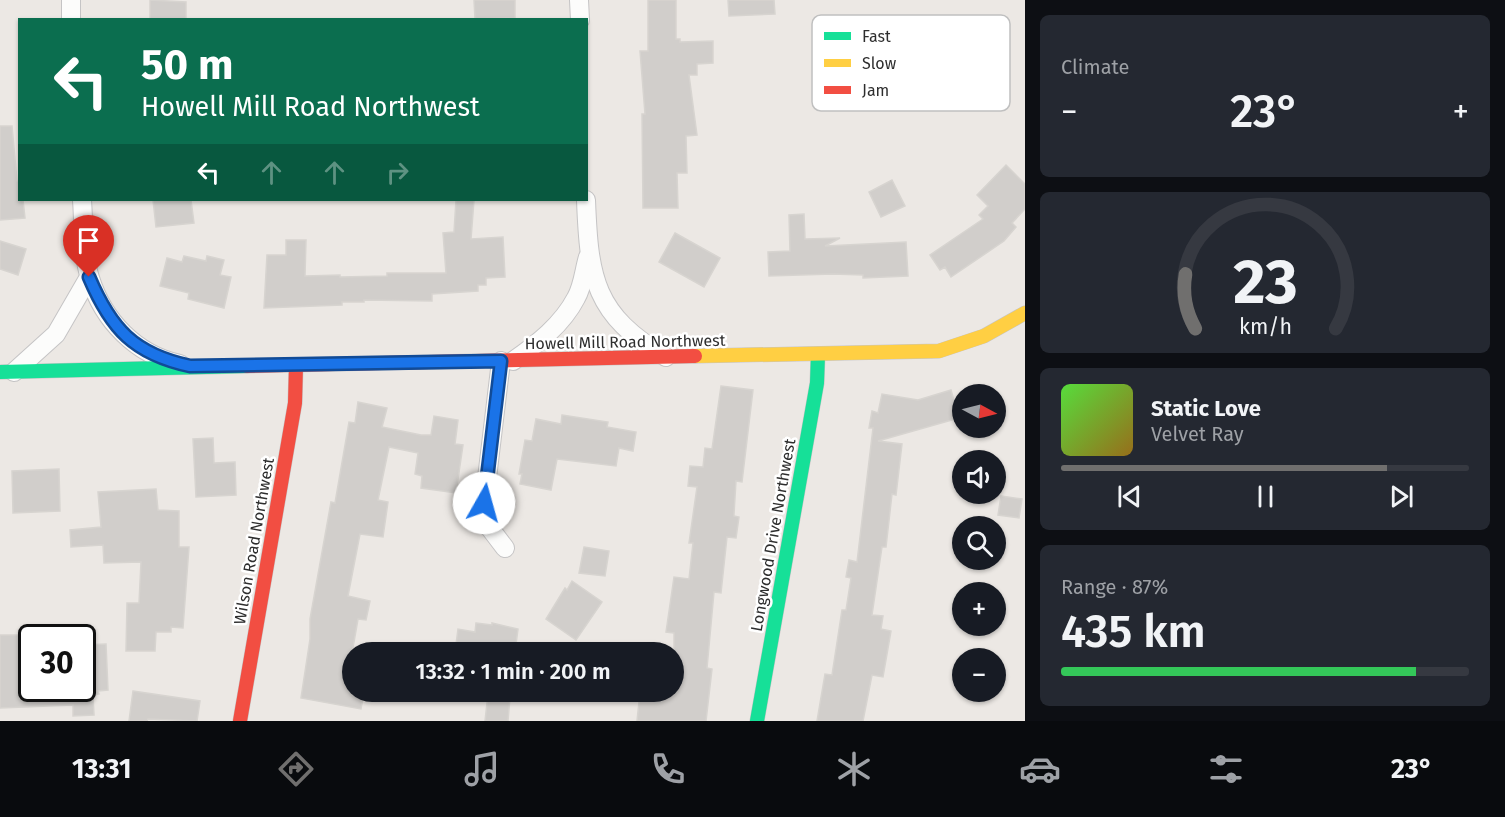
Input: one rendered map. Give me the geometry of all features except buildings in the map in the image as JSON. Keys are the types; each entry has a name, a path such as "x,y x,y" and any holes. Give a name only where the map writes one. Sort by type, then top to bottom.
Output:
{"main road":[{"name":"Howell Mill Road Northwest","path":"7,372 190,366 296,366 939,351 968,344 994,333 1025,313"},
{"name":"Longwood Drive Northwest","path":"757,721 817,383 818,354"},
{"name":"Wilson Road Northwest","path":"240,721 295,403 296,366"}],"street":[{"path":"70,0 71,18"},
{"path":"579,0 580,18"},
{"path":"82,201 89,277 103,309 124,335 149,353 190,366"},
{"path":"586,201 588,257 601,296 617,318 637,339 668,358"},
{"path":"505,548 489,527 484,503 507,361 538,344 571,306 577,297 588,257"},
{"path":"7,372 56,334 89,277"}],"traffic: fast":[{"path":"757,721 817,383 818,354"},
{"path":"0,372 247,366"}],"traffic: slow":[{"path":"695,356 939,351 984,336 1025,313"}],"traffic: jam":[{"path":"247,366 695,356"},
{"path":"240,721 295,403 296,366"}],"route":[{"path":"89,277 103,309 124,335 149,353 175,363 190,366 296,366 501,361 484,503"}]}
